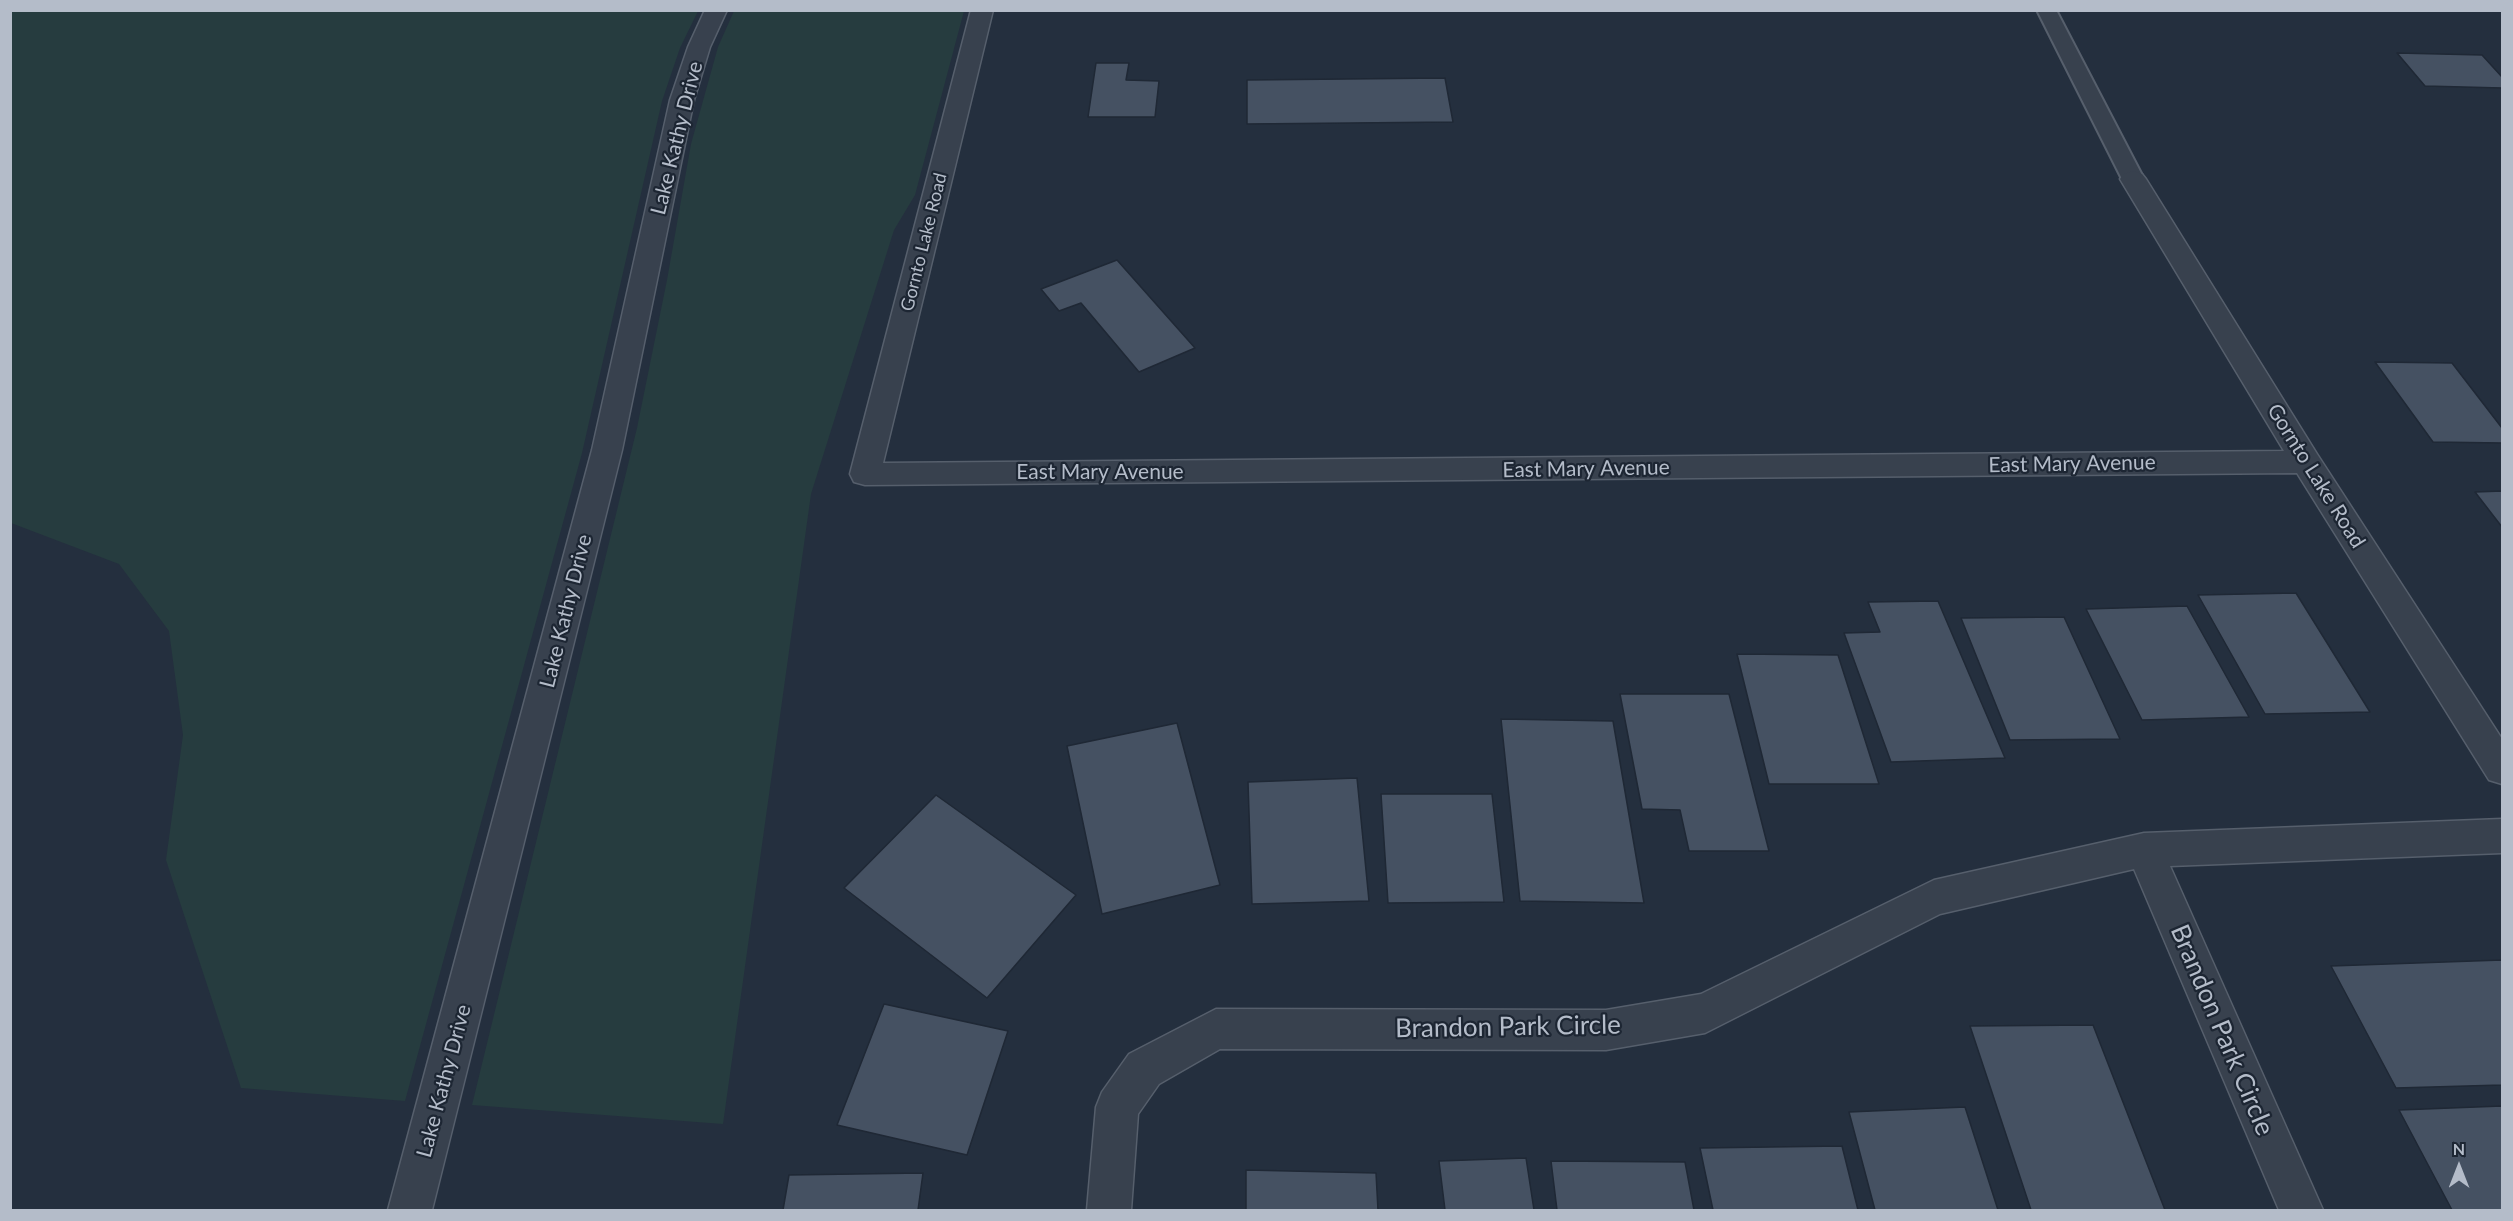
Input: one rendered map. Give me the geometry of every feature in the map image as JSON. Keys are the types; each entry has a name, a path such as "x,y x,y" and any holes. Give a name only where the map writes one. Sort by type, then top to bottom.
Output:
{"street":[{"name":"Lake Kathy Drive","path":"410,1210 607,450 682,100 699,47 716,10"},
{"name":"Gornto Lake Road","path":"865,474 982,10"},
{"name":"Gornto Lake Road","path":"2133,179 2306,462 2502,769"},
{"name":"East Mary Avenue","path":"865,474 2306,462"},
{"name":"Brandon Park Circle","path":"1109,1210 1117,1107 1144,1069 1216,1029 1606,1030 1705,1013 1934,898 2144,850 2502,836"},
{"name":"Brandon Park Circle","path":"2144,850 2301,1210"}],"lane":[{"path":"2046,10 2133,179"}],"green space":[{"path":"10,11 698,11 680,48 662,101 582,453 405,1101 241,1088 166,860 183,735 169,631 119,564 11,523"},
{"path":"734,11 964,11 915,195 894,230 811,494 723,1124 472,1105 637,428 667,280 691,144 718,47"}],"building":[{"path":"2397,53 2482,55 2502,77 2502,88 2425,86"},
{"path":"1096,63 1129,63 1126,80 1159,81 1155,117 1088,117"},
{"path":"1445,78 1453,122 1247,124 1247,80"},
{"path":"1117,260 1195,348 1139,372 1081,303 1059,311 1041,289"},
{"path":"2375,362 2452,363 2502,428 2502,443 2433,442"},
{"path":"2502,491 2502,527 2475,492"},
{"path":"2296,593 2370,712 2265,714 2198,595"},
{"path":"1938,601 2005,758 1891,762 1844,633 1880,632 1868,602"},
{"path":"2187,606 2249,717 2142,720 2086,609"},
{"path":"2064,617 2120,739 2010,740 1961,618"},
{"path":"1737,654 1838,655 1879,784 1769,784"},
{"path":"1620,694 1729,694 1769,851 1689,851 1680,810 1642,809"},
{"path":"1501,719 1613,721 1644,903 1520,901"},
{"path":"1177,723 1220,885 1102,914 1067,746"},
{"path":"1357,778 1369,901 1252,904 1248,782"},
{"path":"1381,794 1492,794 1504,902 1388,903"},
{"path":"936,795 1076,895 987,998 844,888"},
{"path":"2502,960 2502,1085 2396,1088 2331,966"},
{"path":"884,1004 1008,1031 967,1155 837,1125"},
{"path":"2093,1025 2165,1210 2031,1210 1970,1026"},
{"path":"2502,1106 2502,1210 2452,1210 2399,1110"},
{"path":"1965,1107 1998,1210 1875,1210 1849,1112"},
{"path":"1842,1146 1858,1210 1713,1210 1700,1148"},
{"path":"1526,1158 1534,1210 1445,1210 1439,1161"},
{"path":"1551,1161 1685,1162 1694,1210 1557,1210"},
{"path":"1246,1170 1376,1173 1378,1210 1246,1210"},
{"path":"923,1173 918,1210 783,1210 789,1175"}]}
